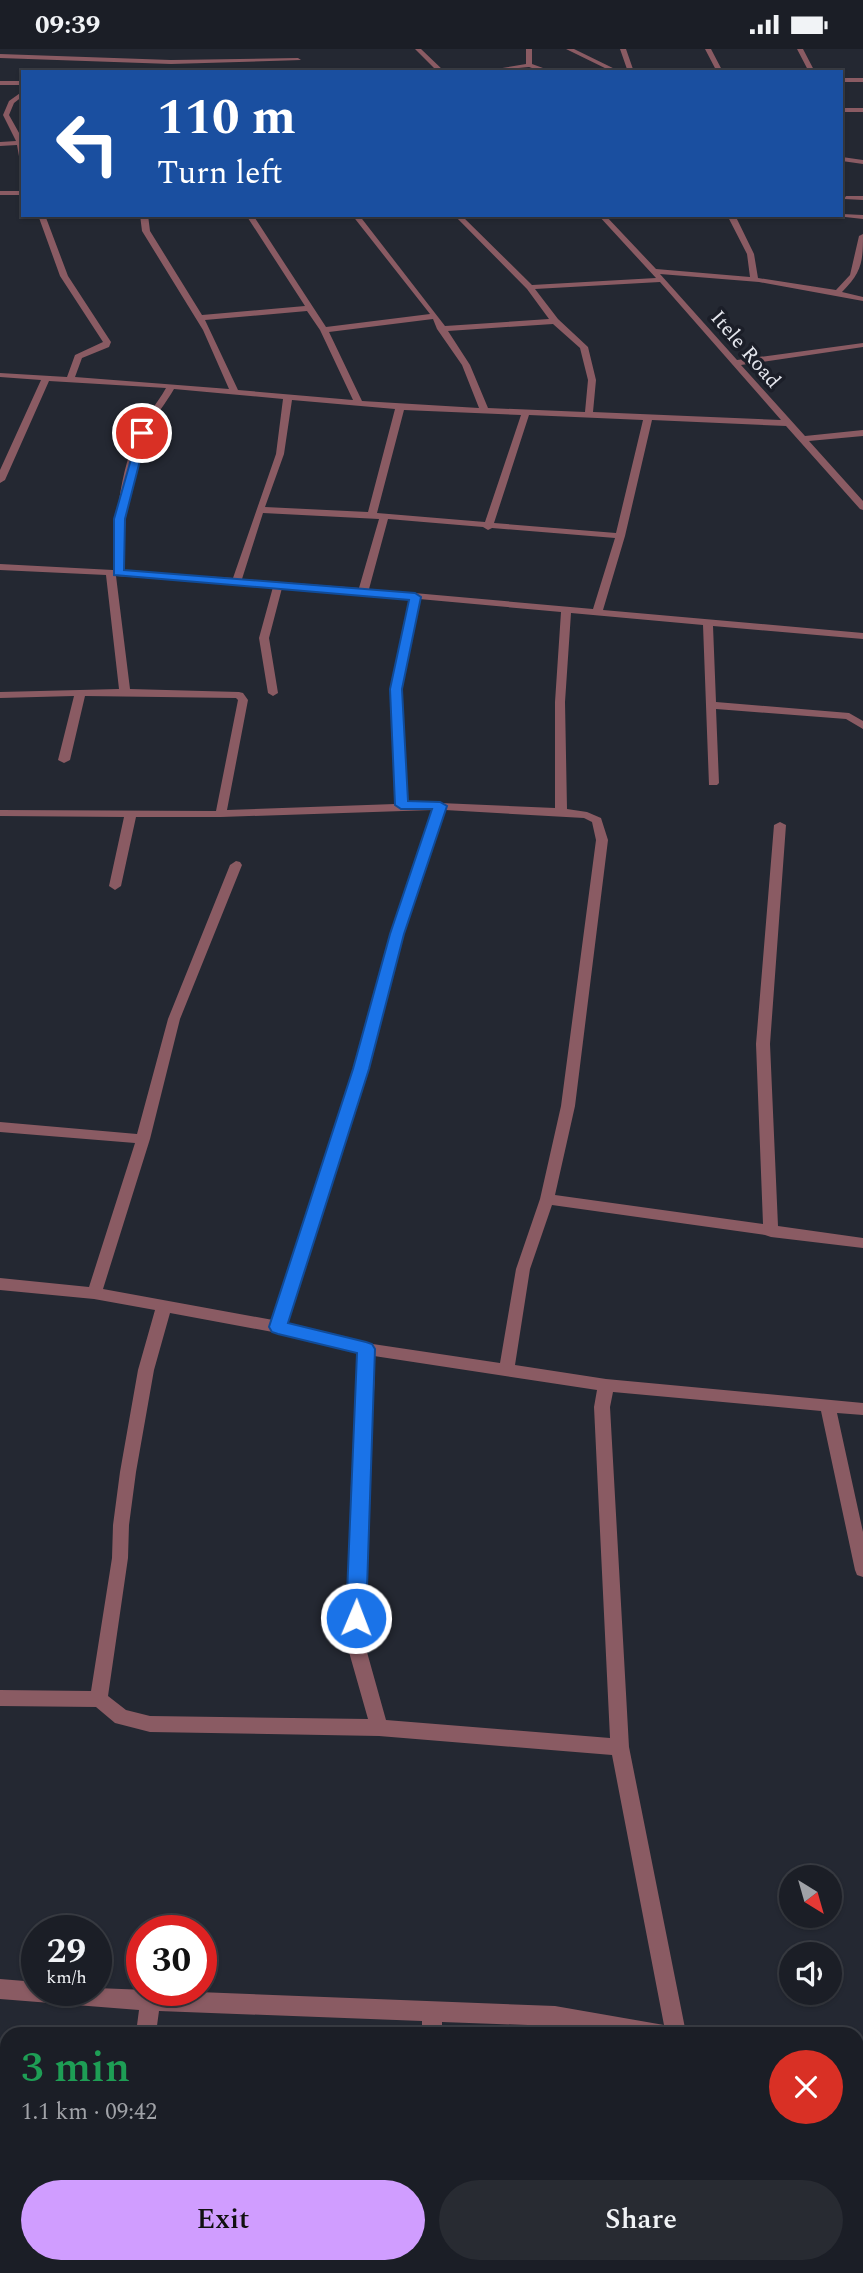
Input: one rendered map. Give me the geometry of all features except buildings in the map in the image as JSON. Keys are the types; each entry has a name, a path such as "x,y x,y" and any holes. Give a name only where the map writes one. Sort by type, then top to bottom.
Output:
{"street":[{"path":"418,49 440,70"},
{"path":"528,49 529,65"},
{"path":"569,49 614,70"},
{"path":"623,49 630,70"},
{"path":"708,49 719,70"},
{"path":"800,49 811,70"},
{"path":"220,54 225,61"},
{"path":"0,56 171,62 298,60"},
{"path":"495,70 529,65 545,70"},
{"path":"843,80 863,80"},
{"path":"0,83 21,83"},
{"path":"0,143 21,142 6,115 11,102 21,94"},
{"path":"860,110 863,122"},
{"path":"843,159 863,162"},
{"path":"0,193 21,193"},
{"path":"846,198 863,198"},
{"path":"843,216 863,217"},
{"path":"42,217 64,276 107,342 106,345 78,357 70,380"},
{"path":"144,217 146,232 200,318 234,391"},
{"path":"250,217 324,330 359,403"},
{"path":"357,217 435,316 466,365 484,409"},
{"path":"459,217 530,287 555,321 584,347 592,380 590,413"},
{"name":"Itele Road","path":"603,217 863,507"},
{"path":"731,217 734,228 751,250 755,262 754,281"},
{"path":"839,291 854,276 862,246"},
{"path":"635,281 645,264"},
{"path":"654,271 839,291 863,299"},
{"path":"530,287 662,280"},
{"path":"200,318 310,308"},
{"path":"324,330 435,316"},
{"path":"441,329 555,321"},
{"path":"735,363 863,345"},
{"path":"0,375 172,386 400,407 787,423"},
{"path":"0,480 46,378"},
{"path":"125,692 115,572 120,519 142,433 172,386"},
{"path":"236,583 280,454 288,397"},
{"path":"372,515 400,407"},
{"path":"488,527 526,411"},
{"path":"597,613 620,536 648,417"},
{"path":"804,439 863,433"},
{"path":"259,510 372,515 488,527 620,536"},
{"path":"363,591 384,516"},
{"path":"0,567 115,572 363,591 863,636"},
{"path":"273,693 264,638 278,586"},
{"path":"401,805 396,689 415,597"},
{"path":"561,812 560,702 566,610"},
{"path":"708,624 713,783"},
{"path":"0,695 125,692 239,695 243,700 221,814"},
{"path":"64,760 80,694"},
{"path":"711,705 849,716 863,726"},
{"path":"0,813 221,814 401,805 561,812 587,815 597,820 602,840 568,1106 547,1199 523,1269 507,1369"},
{"path":"278,1327 361,1069 397,934 440,806"},
{"path":"116,886 131,812"},
{"path":"771,1231 763,1044 780,825"},
{"path":"94,1293 143,1139 174,1019 236,865"},
{"path":"0,1127 143,1139"},
{"path":"547,1199 863,1243"},
{"path":"0,1284 94,1293 278,1327 366,1349 606,1385 863,1409"},
{"path":"99,1699 120,1558 128,1472 146,1370 164,1306"},
{"path":"366,1349 367,1378 359,1483 356,1644 379,1728"},
{"path":"606,1385 602,1407 620,1747 675,2027"},
{"path":"827,1404 863,1570"},
{"path":"0,1698 99,1699 121,1717 150,1724 379,1728 620,1747"},
{"path":"0,1989 126,1999"},
{"path":"217,2002 555,2016 622,2027"},
{"path":"147,2027 149,2006"},
{"path":"432,2010 432,2027"}],"route":[{"path":"142,433 120,519 118,573 415,597 402,649 396,689 401,805 440,806 397,934 361,1069 278,1327 366,1349 356,1618"}]}
